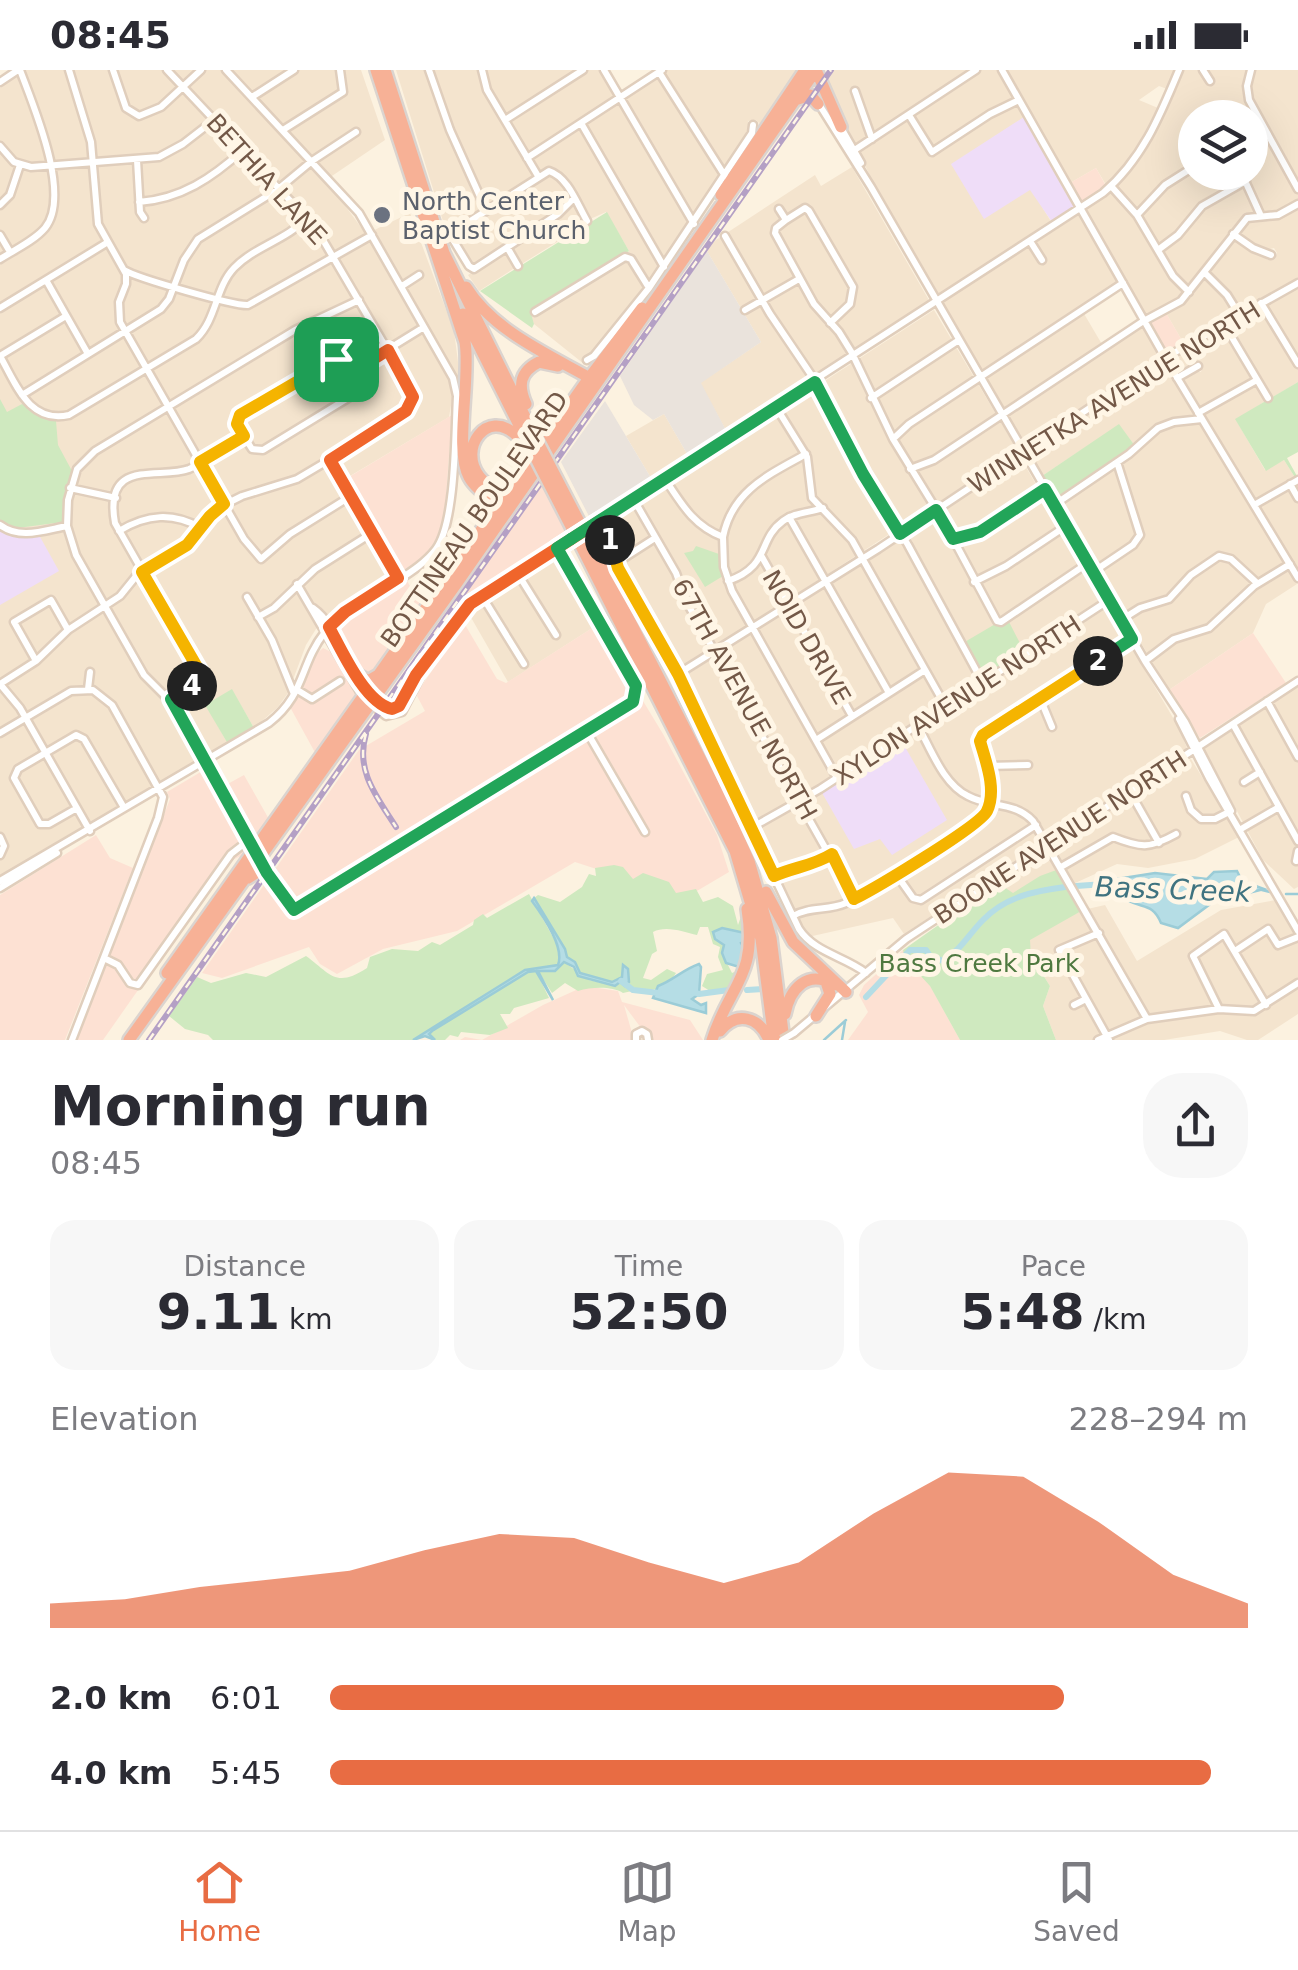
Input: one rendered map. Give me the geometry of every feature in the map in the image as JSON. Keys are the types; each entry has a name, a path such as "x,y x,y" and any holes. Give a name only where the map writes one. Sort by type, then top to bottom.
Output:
{"highway":[{"path":"376,70 466,348 466,469 477,488 506,504"},
{"path":"385,70 434,225 567,519 584,542 728,811 787,934 844,993"},
{"path":"808,73 840,127"},
{"name":"BOTTINEAU BOULEVARD","path":"120,1040 369,699 589,380 794,101 808,73"},
{"name":"BOTTINEAU BOULEVARD","path":"589,380 808,73"},
{"path":"794,101 810,95 818,104"},
{"path":"434,225 470,293 502,326 589,380"},
{"path":"432,246 451,291 527,433 567,498 584,542 735,851 762,938 781,1039"},
{"path":"527,433 520,387 526,371 543,362 589,380"},
{"path":"506,504 479,477 472,464 472,446 478,433 489,426 527,433"},
{"name":"BOTTINEAU BOULEVARD","path":"369,699 383,671 506,504"},
{"path":"357,674 368,681 383,671"},
{"path":"728,811 766,916 776,966 781,1039"},
{"path":"715,1040 740,984 750,948 748,912 735,851"},
{"name":"BOTTINEAU BOULEVARD","path":"129,1040 245,880 259,853"},
{"path":"245,880 256,872 267,873"},
{"path":"781,1039 791,992 804,982 822,980 844,993"},
{"path":"816,1016 830,994 822,980"},
{"path":"715,1040 725,1025 742,1018 781,1039"}],"street":[{"path":"0,82 19,70 51,166 54,206 52,224 0,259"},
{"path":"68,70 90,134 98,224 124,270 126,284 118,308 125,331 252,551 261,559 290,534 351,496"},
{"path":"113,70 128,111 140,116 150,114 201,70"},
{"name":"BETHIA LANE","path":"167,70 306,218 334,257 411,390 413,401 404,413 330,460"},
{"path":"226,70 350,201 457,388 449,516 442,540 398,578 351,604 308,650 295,680"},
{"path":"252,97 294,70"},
{"path":"284,130 344,90 340,70"},
{"path":"429,70 468,175 486,210"},
{"path":"482,70 487,90 538,176"},
{"path":"505,120 582,70"},
{"path":"604,70 694,224"},
{"path":"852,152 976,70"},
{"path":"1002,70 1165,358 1297,574"},
{"path":"326,628 335,651 369,699 386,716 402,712 428,662 460,615 482,596 1111,186 1144,146 1179,70"},
{"path":"1204,70 1210,81"},
{"path":"1251,70 1249,100 1298,189"},
{"path":"527,158 661,71 725,176"},
{"path":"808,73 818,104 852,152"},
{"path":"856,91 854,96 872,139"},
{"path":"909,115 932,152 1019,100"},
{"path":"0,146 20,165 137,160 166,154 214,120"},
{"path":"581,123 664,267"},
{"path":"588,360 664,267 752,133 753,125"},
{"path":"840,127 980,378 1179,717 1298,934 1278,945 1268,929 1235,951"},
{"path":"22,394 161,309 198,240 356,132"},
{"path":"139,202 185,192 243,150"},
{"path":"137,160 139,202 144,218"},
{"path":"0,205 10,194 20,165"},
{"path":"574,198 558,214 474,268 452,238 453,232 550,170 556,172 574,198 587,221"},
{"path":"1137,215 1178,177"},
{"path":"1111,186 1137,215 1173,276 1189,292"},
{"path":"1158,250 1178,235 1199,208 1230,190"},
{"path":"1250,190 1261,216"},
{"path":"910,469 934,460 1181,301 1247,218 1273,216 1298,204"},
{"path":"830,323 850,304 852,284 804,208 776,228 775,233 799,279 830,323 839,332 893,440 1000,622 1088,563"},
{"path":"779,209 786,220"},
{"path":"66,316 0,356 33,409 44,416 75,413 202,333 233,268 294,230 306,218"},
{"path":"124,270 236,306 254,304 372,234"},
{"path":"1233,234 1252,248 1271,254"},
{"path":"0,235 10,252"},
{"path":"725,236 815,382 983,684"},
{"path":"1030,241 1042,260"},
{"path":"0,308 108,242"},
{"path":"507,248 518,266"},
{"path":"535,312 625,257 631,260 648,288"},
{"path":"1204,272 1227,295 1240,316"},
{"path":"402,286 419,275"},
{"path":"745,310 799,279"},
{"path":"46,280 88,354"},
{"name":"WINNETKA AVENUE NORTH","path":"678,674 862,559 1165,358 1298,282"},
{"path":"893,440 909,424 1123,283"},
{"path":"359,300 295,330 88,456 77,468 70,488 68,528 76,555 144,674 171,699 292,910 587,732 636,696 636,686 557,548"},
{"path":"1262,303 1297,359"},
{"path":"1224,324 1268,398"},
{"path":"356,370 424,326"},
{"path":"871,398 959,340"},
{"path":"344,360 356,370 359,383 353,395 263,450 252,448 237,424 240,415 327,362 344,360"},
{"path":"1177,378 1198,366"},
{"path":"1054,505 1163,425 1200,416 1257,380"},
{"path":"776,407 806,454 810,494 841,526 946,707"},
{"path":"171,699 204,679 119,531 114,518 116,498 122,484 138,474 183,470 244,436"},
{"path":"806,454 748,488 732,511 723,537 722,557 728,581 752,628 837,778"},
{"path":"86,833 46,752 0,684 36,661 68,630 120,596 142,572 187,545 224,504 285,484 330,460 398,578"},
{"path":"1093,572 1134,546 1140,535 1117,462"},
{"path":"665,480 690,517 702,528 723,537"},
{"path":"1254,505 1298,480"},
{"path":"1290,484 1298,498"},
{"path":"70,488 116,498"},
{"path":"953,539 980,532 1045,489"},
{"name":"67TH AVENUE NORTH","path":"634,500 854,899"},
{"path":"728,581 750,570 762,558 773,532 789,518 822,508"},
{"path":"119,531 145,518 163,516 201,528"},
{"path":"789,518 889,693"},
{"path":"601,520 616,563 678,674 803,935 816,947 847,960 866,974"},
{"path":"0,525 9,532 27,534 68,528"},
{"path":"974,582 1066,526"},
{"path":"258,617 274,608 296,584 372,533"},
{"path":"616,563 656,538"},
{"path":"1121,620 1140,608 1169,599 1191,575 1219,556 1232,560 1257,583"},
{"name":"NOID DRIVE","path":"762,558 852,716"},
{"path":"1145,661 1174,639 1209,628 1257,583 1290,564"},
{"path":"518,574 556,635"},
{"path":"296,584 357,674 369,699"},
{"path":"482,596 524,664"},
{"path":"247,597 295,680 296,692"},
{"path":"36,661 14,622 51,600 68,630"},
{"name":"XYLON AVENUE NORTH","path":"751,828 837,778 1110,600"},
{"path":"0,885 269,723 289,704 326,628"},
{"path":"793,916 854,899 980,820 989,803 987,766 980,741 983,735 1132,639"},
{"path":"312,652 324,646 335,651"},
{"path":"816,740 925,670"},
{"path":"88,689 90,672"},
{"path":"296,692 312,698 340,681"},
{"name":"BOONE AVENUE NORTH","path":"781,1039 816,1016 906,939 1298,681"},
{"path":"0,733 71,691 88,689 104,696 112,705 164,801 72,1040"},
{"path":"1040,698 1052,727"},
{"path":"1267,701 1297,752"},
{"path":"1233,724 1298,841"},
{"path":"918,726 950,782 970,798 1020,810 1036,825 1147,1019"},
{"path":"587,732 645,832"},
{"path":"77,808 46,825 38,821 14,774 73,736 82,736 123,806"},
{"path":"987,766 1028,764"},
{"path":"1244,782 1260,772"},
{"path":"1130,791 1159,843"},
{"path":"1186,796 1191,810 1201,820 1215,819 1231,811"},
{"path":"1241,829 1279,807"},
{"path":"1289,825 1298,821"},
{"path":"896,874 912,898 921,900 1036,825"},
{"path":"1061,866 1113,836 1145,846 1176,834"},
{"path":"0,837 4,846 0,855"},
{"path":"104,958 118,965 138,986 235,848 240,847"},
{"path":"1296,861 1298,851"},
{"path":"259,853 283,895"},
{"path":"774,876 832,854"},
{"path":"191,910 205,920"},
{"path":"1098,933 1059,950 1105,1038 1147,1019 1219,1009 1247,1012 1266,1005 1298,983"},
{"path":"1219,1009 1193,956 1222,935 1266,1005"},
{"path":"1074,1006 1086,999"},
{"path":"634,1040 642,1031 647,1033 648,1040"}],"shaded area":[{"path":"26,70 361,70 385,140 326,180 366,234 410,213 454,331 462,393 452,400 449,417 340,482 392,575 335,609 316,629 278,707 254,728 232,690 206,705 228,744 0,877 0,88"},
{"path":"396,70 426,70 472,193 482,208 447,234"},
{"path":"432,70 480,70 534,177 487,207 458,143"},
{"path":"484,70 580,70 506,117 487,86"},
{"path":"587,70 601,70 616,96 529,155 509,121"},
{"path":"796,70 797,74 762,126 756,120 748,121 750,131 726,170 685,112 663,73"},
{"path":"832,70 973,70 857,146 822,84"},
{"path":"980,70 1000,70 1015,101 933,148 913,115"},
{"path":"1005,70 1175,70 1167,89 1159,86 1139,100 1158,108 1135,152 1106,185 1096,168 1070,183"},
{"path":"1182,70 1249,70 1246,94 1249,100 1178,100 1178,178 1136,209 1115,188 1153,136"},
{"path":"1253,70 1298,70 1298,184 1268,129 1268,100 1252,100 1249,94"},
{"path":"657,76 722,176 694,218 624,98"},
{"path":"618,102 690,223 666,260 662,260 584,124"},
{"path":"1018,104 1026,116 951,165 1031,189 1052,223 937,295 880,198 858,150 907,118 933,156 989,117"},
{"path":"1024,117 1074,206 1052,222 1030,190 984,219 951,164"},
{"path":"580,126 661,265 592,356 583,358 584,364 534,324 529,310 629,251 606,212 588,220 562,175 549,169 540,173 531,158"},
{"path":"1268,135 1298,192 1298,201 1280,212 1263,213 1252,190 1268,190"},
{"path":"852,167 930,302 728,434 700,383 761,342 707,251 713,242 815,175 821,186"},
{"path":"1096,168 1106,186 1082,203 1070,183"},
{"path":"556,174 571,196 562,208 473,267 455,233 545,175"},
{"path":"1178,179 1178,190 1226,190 1202,204 1179,232 1159,247 1140,215 1164,188"},
{"path":"1235,190 1246,190 1258,213 1251,215 1190,288 1181,283 1161,251 1203,208"},
{"path":"1112,191 1134,214 1185,293 1146,318 1086,209"},
{"path":"574,202 584,225 520,265 510,248"},
{"path":"1298,206 1298,279 1240,312 1208,272 1233,237 1268,260 1275,259 1274,248 1263,251 1236,234 1247,221 1273,219"},
{"path":"1080,214 1119,284 980,373 943,302"},
{"path":"505,251 516,267 479,291 468,275"},
{"path":"707,251 761,342 701,383 728,434 690,459 664,414 653,420 634,405 620,376"},
{"path":"1204,276 1219,288 1236,314 1184,344 1166,313 1188,297"},
{"path":"1298,285 1298,354 1297,355 1265,304"},
{"path":"1260,307 1298,368 1298,382 1270,399 1228,327"},
{"path":"934,310 1018,451 679,670 619,566 607,522"},
{"path":"1083,312 1103,346 1003,411 984,378"},
{"path":"1166,313 1184,344 1168,354 1149,323"},
{"path":"1143,324 1161,358 1022,447 1006,414"},
{"path":"1223,329 1254,379 1199,409 1181,379 1193,371 1201,372 1203,365 1196,361 1178,375 1170,358"},
{"path":"1164,364 1297,584 1266,604 1253,633 1169,690 1059,505 1137,449 1119,425 1042,476 1029,454"},
{"path":"1257,383 1267,400 1236,420 1265,470 1284,460 1296,479 1257,501 1202,415"},
{"path":"605,401 654,483 592,522 561,462"},
{"path":"664,414 690,459 654,483 626,436"},
{"path":"452,415 444,524 436,544 422,560 399,573 344,480"},
{"path":"1020,457 1179,728 1187,748 904,934 893,918 808,937 682,676"},
{"path":"542,485 570,537 469,600 465,593"},
{"path":"1288,488 1298,502 1298,568 1258,506"},
{"path":"0,529 25,537 39,535 59,571 0,605"},
{"path":"554,555 597,625 508,682 469,614 472,608"},
{"path":"406,579 423,609 374,677 360,675 334,626"},
{"path":"464,623 497,679 506,683 597,625 663,734 717,835 729,872 685,898 575,862 457,931 383,949 337,974 320,964 309,947 222,978 202,973 359,750 425,711 417,696 419,690"},
{"path":"1253,633 1286,683 1200,738 1169,690"},
{"path":"323,648 331,652 359,696 318,758 290,707 312,658"},
{"path":"1298,687 1298,887 1294,889 1263,860 1204,749"},
{"path":"901,740 947,820 892,855 880,839 854,849 821,791"},
{"path":"1191,759 1239,837 1195,859 1148,868 1117,864 1073,884 1065,869 1059,869 1009,899 998,883"},
{"path":"204,770 248,846 241,856 228,862 103,1040 77,1040 170,799 167,792"},
{"path":"244,775 270,821 256,839 224,786"},
{"path":"96,835 110,858 133,868 65,1040 0,1040 0,895"},
{"path":"1276,900 1298,939 1298,1014 1258,1040 1220,1031 1164,1040 1056,1040 1043,1006 1050,986 1031,956 1029,935 1083,910 1105,905 1137,961 1221,910"},
{"path":"903,950 920,967 960,1040 848,1040 868,1012 859,995 864,985"},
{"path":"585,986 618,991 622,1002 690,1020 703,1040 650,1040 624,1005 634,1040 482,1040"}],"green space":[{"path":"607,212 629,251 530,310 532,328 480,291"},
{"path":"1298,382 1298,452 1287,458 1296,479 1284,460 1266,471 1235,419"},
{"path":"0,399 7,412 22,404 56,421 58,445 72,471 63,522 10,529 0,520"},
{"path":"1119,424 1135,446 1055,500 1042,476"},
{"path":"696,546 719,554 723,576 705,587 684,553"},
{"path":"1008,620 1025,653 984,681 963,643"},
{"path":"232,689 254,728 228,744 205,705"},
{"path":"623,867 633,879 643,873 669,882 676,893 696,889 703,902 718,897 733,906 738,925 743,911 745,933 722,928 713,932 715,939 725,946 722,953 732,973 741,969 730,988 710,991 702,986 707,974 723,970 718,957 720,947 713,944 708,927 700,927 697,935 669,929 653,932 657,951 652,954 643,978 651,980 667,969 676,973 660,988 647,990 626,984 628,969 623,967 622,977 610,982 580,973 534,898 538,895 560,902 582,887 589,874 596,876 595,868"},
{"name":"Bass Creek Park","path":"1059,869 1083,910 1030,940 1031,956 1050,986 1043,1006 1056,1040 960,1040 930,986 905,959 903,950 998,883 1013,893"},
{"path":"529,894 559,948 558,965 524,970 413,1040 213,1040 185,1029 169,1016 197,977 211,983 246,973 266,977 306,956 327,973 347,977 367,968 370,957 392,949 418,951 432,942 440,945 473,925 483,914 487,918"},
{"path":"564,962 589,980 615,986 620,982 632,991 578,991 565,983 552,993 538,971 555,971"},
{"path":"536,971 549,998 514,1008 510,1014 500,1014 508,1028 490,1035 461,1032 458,1037 450,1035 445,1040 435,1040 428,1034 528,972"}],"water":[{"path":"1237,871 1242,881 1264,889 1213,902 1178,928 1161,923 1151,909 1098,882 1155,873 1207,879 1214,872"},
{"path":"534,898 580,973 612,982 622,977 623,965 628,969 629,982 615,986 578,976 574,967 564,962 555,971 538,971 553,1000 536,971 528,972 432,1031 429,1034 435,1040 425,1036 413,1040 525,970 558,965 556,941 532,901"},
{"path":"722,928 745,933 739,967 726,963 724,945 715,939 713,932"},
{"path":"699,964 699,994 692,999 701,1005 706,1003 706,1013 653,998 658,986"}],"waterway":[{"name":"Bass Creek","path":"1076,886 1105,884"},
{"name":"Bass Creek","path":"866,997 910,950 926,950 943,961 1001,906 1031,893 1065,887"},
{"name":"Bass Creek","path":"1262,890 1270,892"},
{"name":"Bass Creek","path":"1286,894 1298,894"},
{"path":"621,981 633,990 659,993"},
{"path":"747,990 763,989"},
{"path":"691,991 699,994 729,990"},
{"name":"Bass Creek","path":"824,1040 846,1020"},
{"path":"842,1040 845,1022"}],"railway":[{"path":"149,1040 831,70"},
{"path":"366,734 366,772 396,827"}],"place":[{"name":"North Center Baptist Church","path":"382,215"}],"route":[{"path":"336,359 240,415 237,424 244,436 200,462 224,504 187,545 142,572 204,679 171,699 275,887 292,910 633,702 636,686 557,548 815,382 863,474 900,534 936,510 953,539 972,535 1045,489 1132,639 983,735 980,741 989,775 990,799 980,820 854,899 832,854 774,876 678,674 618,568 601,520 557,548 525,570 470,604 422,666 399,706 387,709 368,693 329,627 398,578 330,460 406,411 413,397 388,350 356,370 349,362 336,359"}]}
